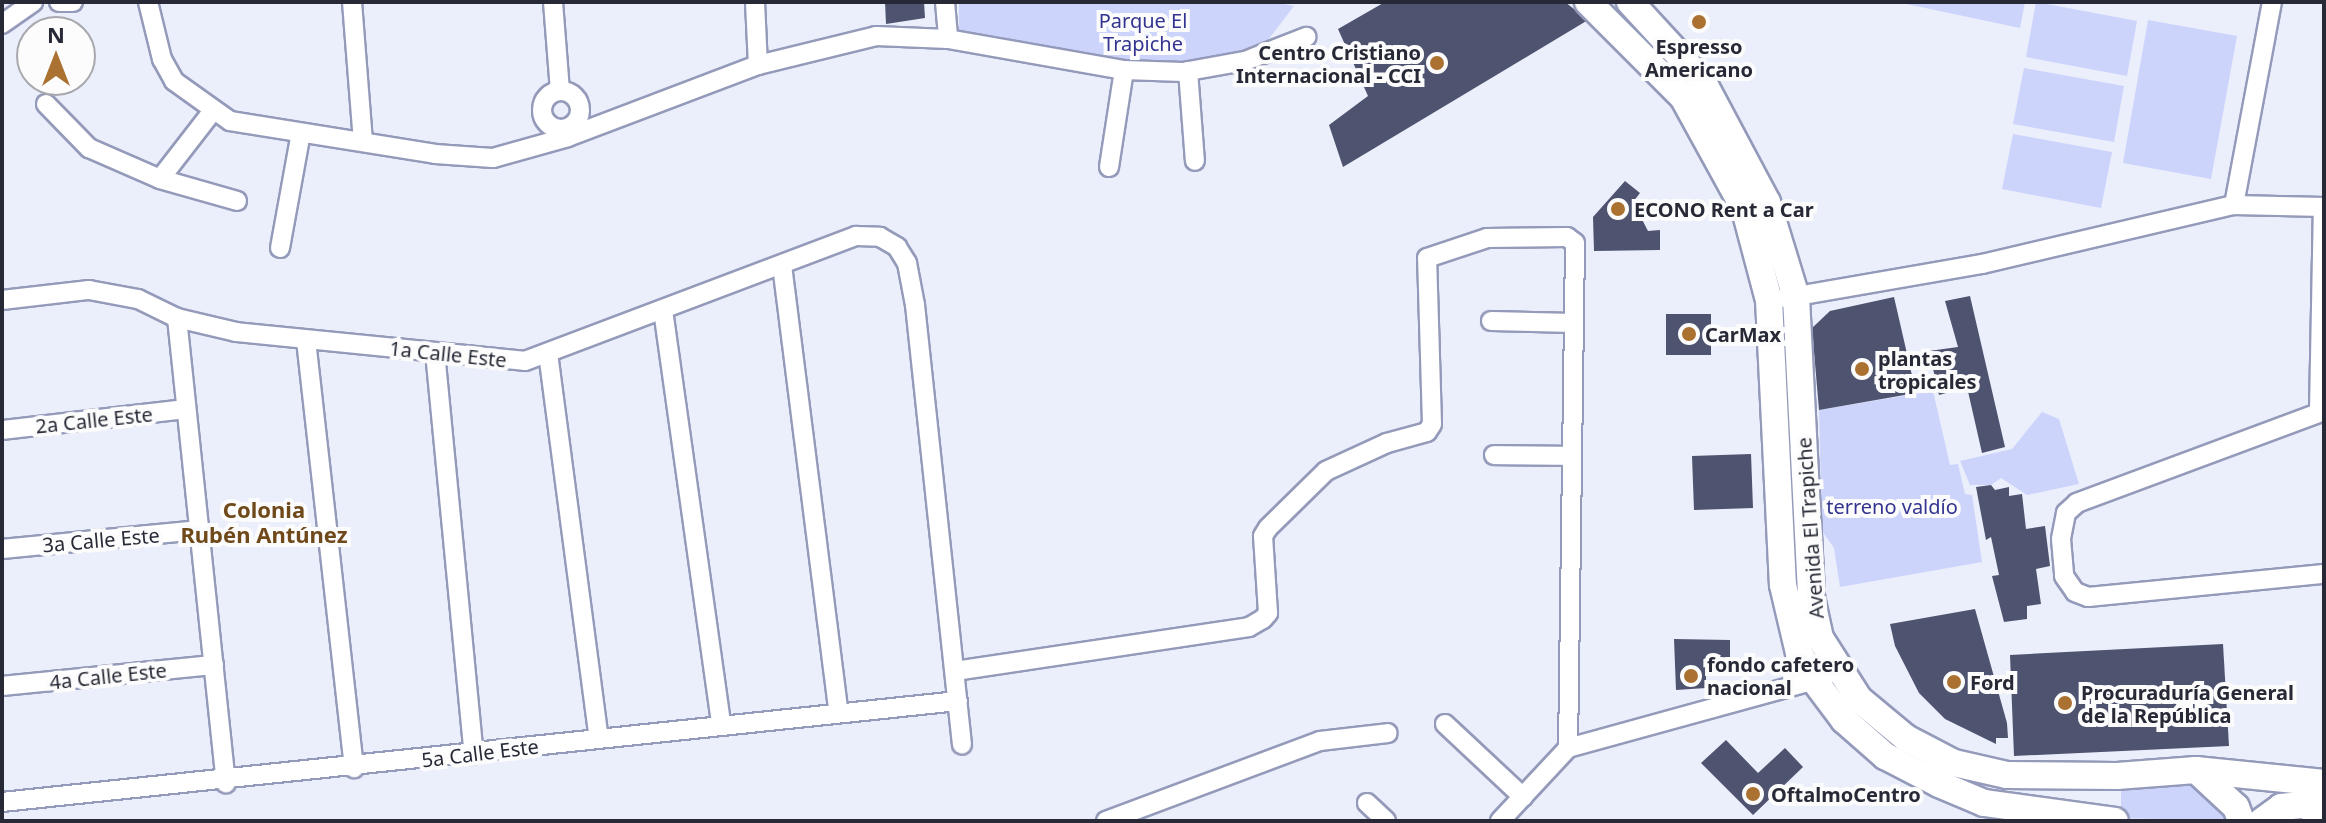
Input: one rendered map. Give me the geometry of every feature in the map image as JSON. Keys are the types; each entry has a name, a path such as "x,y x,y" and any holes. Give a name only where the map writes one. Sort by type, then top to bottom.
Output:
{"main road":[{"name":"Avenida El Trapiche","path":"1588,2 1683,97 1745,210 1769,300 1783,585 1799,653 1906,738 1954,763 2007,775 2117,776 2196,770 2324,783"},
{"name":"Avenida El Trapiche","path":"1630,2 1702,80 1737,141 1767,202 1796,297 1811,597 1827,676 1844,720 1885,756 1984,803 2114,821"},
{"path":"2196,770 2236,807 2241,821"},
{"path":"2114,821 2111,798 2117,776"},
{"path":"2262,821 2281,807 2324,803"}],"street":[{"path":"2,24 33,2"},
{"path":"59,2 73,2"},
{"path":"148,2 162,59 174,81 212,112 230,121 493,158 758,65 876,36 948,39 1124,70 1188,71 1245,61 1306,37"},
{"path":"352,2 363,142"},
{"path":"553,2 560,91"},
{"path":"755,2 758,65"},
{"path":"945,2 948,39"},
{"path":"2234,205 2272,2"},
{"path":"1109,167 1124,70"},
{"path":"1188,71 1195,161"},
{"path":"560,91 572,94 580,104 576,122 567,133 553,128 542,113 548,96 560,91"},
{"path":"46,104 89,148 160,179 237,201"},
{"path":"160,179 212,112"},
{"path":"280,248 301,133"},
{"path":"1769,300 1982,264 2234,205 2323,207 2322,411 2077,503 2064,519 2061,549 2066,579 2075,592 2088,597 2324,574"},
{"name":"1a Calle Este","path":"2,300 89,290 138,299 177,318 236,332 525,361 856,236 880,237 897,247 907,263 915,305 955,671"},
{"path":"962,744 955,671 1249,627 1263,619 1268,613 1263,536 1268,528 1326,471 1387,443 1427,432 1432,424 1424,281 1427,258 1434,252 1500,237 1572,239 1574,323 1568,748"},
{"path":"782,265 838,711"},
{"path":"663,310 721,725"},
{"path":"177,318 226,783"},
{"path":"1491,321 1574,323"},
{"path":"306,340 354,768"},
{"path":"435,352 474,754"},
{"path":"548,353 599,739"},
{"name":"2a Calle Este","path":"2,430 186,409"},
{"path":"1494,455 1572,456"},
{"name":"3a Calle Este","path":"2,549 199,530"},
{"name":"4a Calle Este","path":"2,686 214,665"},
{"path":"1445,724 1514,812 1568,748 1827,676"},
{"name":"5a Calle Este","path":"2,802 226,783 838,711 958,701"},
{"path":"1106,821 1320,741 1388,733"},
{"path":"1367,803 1386,821"}],"green space":[{"name":"Parque El Trapiche","path":"959,2 1274,2 1294,6 1265,44 1242,53 1188,65 1144,65 959,34"},
{"path":"1897,2 2025,2 2020,28"},
{"path":"2036,2 2137,21 2127,76 2026,57"},
{"path":"2148,20 2237,36 2211,179 2123,163"},
{"path":"2024,68 2124,86 2114,142 2013,124"},
{"path":"2013,134 2112,152 2101,208 2002,189"},
{"name":"terreno valdío","path":"1933,391 1950,465 1958,464 1965,494 1972,495 1982,562 1840,587 1834,548 1822,531 1819,410"},
{"path":"2042,412 2059,419 2079,484 2027,495 2001,478 1991,485 1970,485 1960,461 2012,449"},
{"path":"2197,777 2236,821 2121,818 2121,783"}],"building":[{"path":"885,2 924,2 925,18 886,24"},
{"name":"Centro Cristiano Internacional - CCI","path":"1385,2 1565,2 1588,20 1343,167 1329,125 1368,96 1338,29"},
{"name":"ECONO Rent a Car","path":"1625,181 1640,193 1633,202 1648,231 1660,230 1660,250 1594,251 1593,217"},
{"path":"1970,296 2005,447 1982,453 1967,387 1939,395 1929,351 1958,347 1945,301"},
{"name":"plantas tropicales","path":"1894,297 1916,393 1819,410 1812,328 1830,311"},
{"name":"CarMax","path":"1666,314 1711,314 1711,355 1666,355"},
{"path":"1751,454 1753,508 1694,510 1692,456"},
{"path":"1991,485 1995,490 2009,487 2009,496 2022,494 2026,529 2045,526 2050,566 2036,569 2041,604 2027,606 2027,619 2004,622 1992,576 1999,575 1991,537 1986,540 1976,487"},
{"name":"Ford","path":"1975,609 2007,723 2008,738 1996,738 1996,744 1945,719 1919,693 1895,646 1890,624"},
{"name":"fondo cafetero nacional","path":"1674,639 1730,640 1730,663 1706,664 1706,688 1676,690"},
{"path":"2223,644 2229,746 2014,756 2010,655"},
{"name":"OftalmoCentro","path":"1726,740 1758,773 1785,748 1803,767 1753,815 1701,763"}],"place":[{"name":"Espresso Americano","path":"1699,22"},
{"name":"Centro Cristiano Internacional - CCI","path":"1437,63"},
{"name":"ECONO Rent a Car","path":"1618,209"},
{"name":"CarMax","path":"1689,334"},
{"name":"plantas tropicales","path":"1862,369"},
{"name":"fondo cafetero nacional","path":"1691,676"},
{"name":"Ford","path":"1954,682"},
{"name":"Procuraduría General de la República","path":"2065,703"},
{"name":"OftalmoCentro","path":"1753,794"}],"district":[{"name":"Colonia Rubén Antúnez","path":"264,522"}]}
